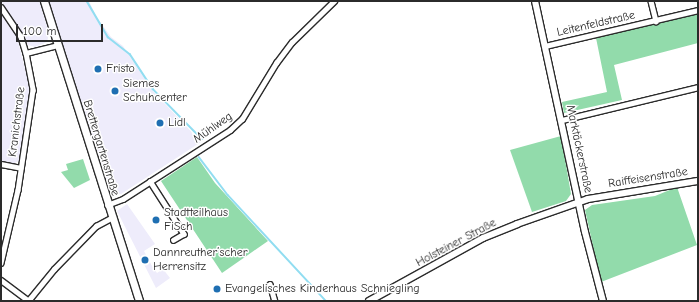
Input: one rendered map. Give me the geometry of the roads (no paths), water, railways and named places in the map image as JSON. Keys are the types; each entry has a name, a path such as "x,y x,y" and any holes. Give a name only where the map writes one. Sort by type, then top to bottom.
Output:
{"main road":[{"name":"Brettergartenstraße","path":"44,1 107,206 139,301"}],"street":[{"name":"Mühlweg","path":"107,206 150,182 230,130 242,119 276,63 292,42 334,1"},
{"name":"Marktäckerstraße","path":"535,1 579,202 603,301"},
{"path":"652,1 656,21"},
{"name":"Kranichstraße","path":"1,7 17,30 26,53 32,93 21,168 1,263"},
{"name":"Leitenfeldstraße","path":"545,46 698,10"},
{"path":"26,53 58,45"},
{"path":"562,120 698,87"},
{"path":"1,164 21,168"},
{"name":"Raiffeisenstraße","path":"579,202 698,181"},
{"path":"150,182 184,234 174,240"},
{"name":"Holsteiner Straße","path":"369,301 483,238 579,202"},
{"path":"1,280 28,301 54,269 96,226 111,218"},
{"path":"270,284 275,301"}],"waterway":[{"path":"87,1 108,37 130,54 153,89 202,139"},
{"path":"199,157 228,195 326,301"}],"place":[{"name":"Fristo","path":"98,69"},
{"name":"Siemes Schuhcenter","path":"115,91"},
{"name":"Lidl","path":"160,123"},
{"name":"Stadtteilhaus FiSch","path":"156,220"},
{"name":"Dannreuther’scher Herrensitz","path":"145,260"},
{"name":"Evangelisches Kinderhaus Schniegling","path":"217,289"}]}
